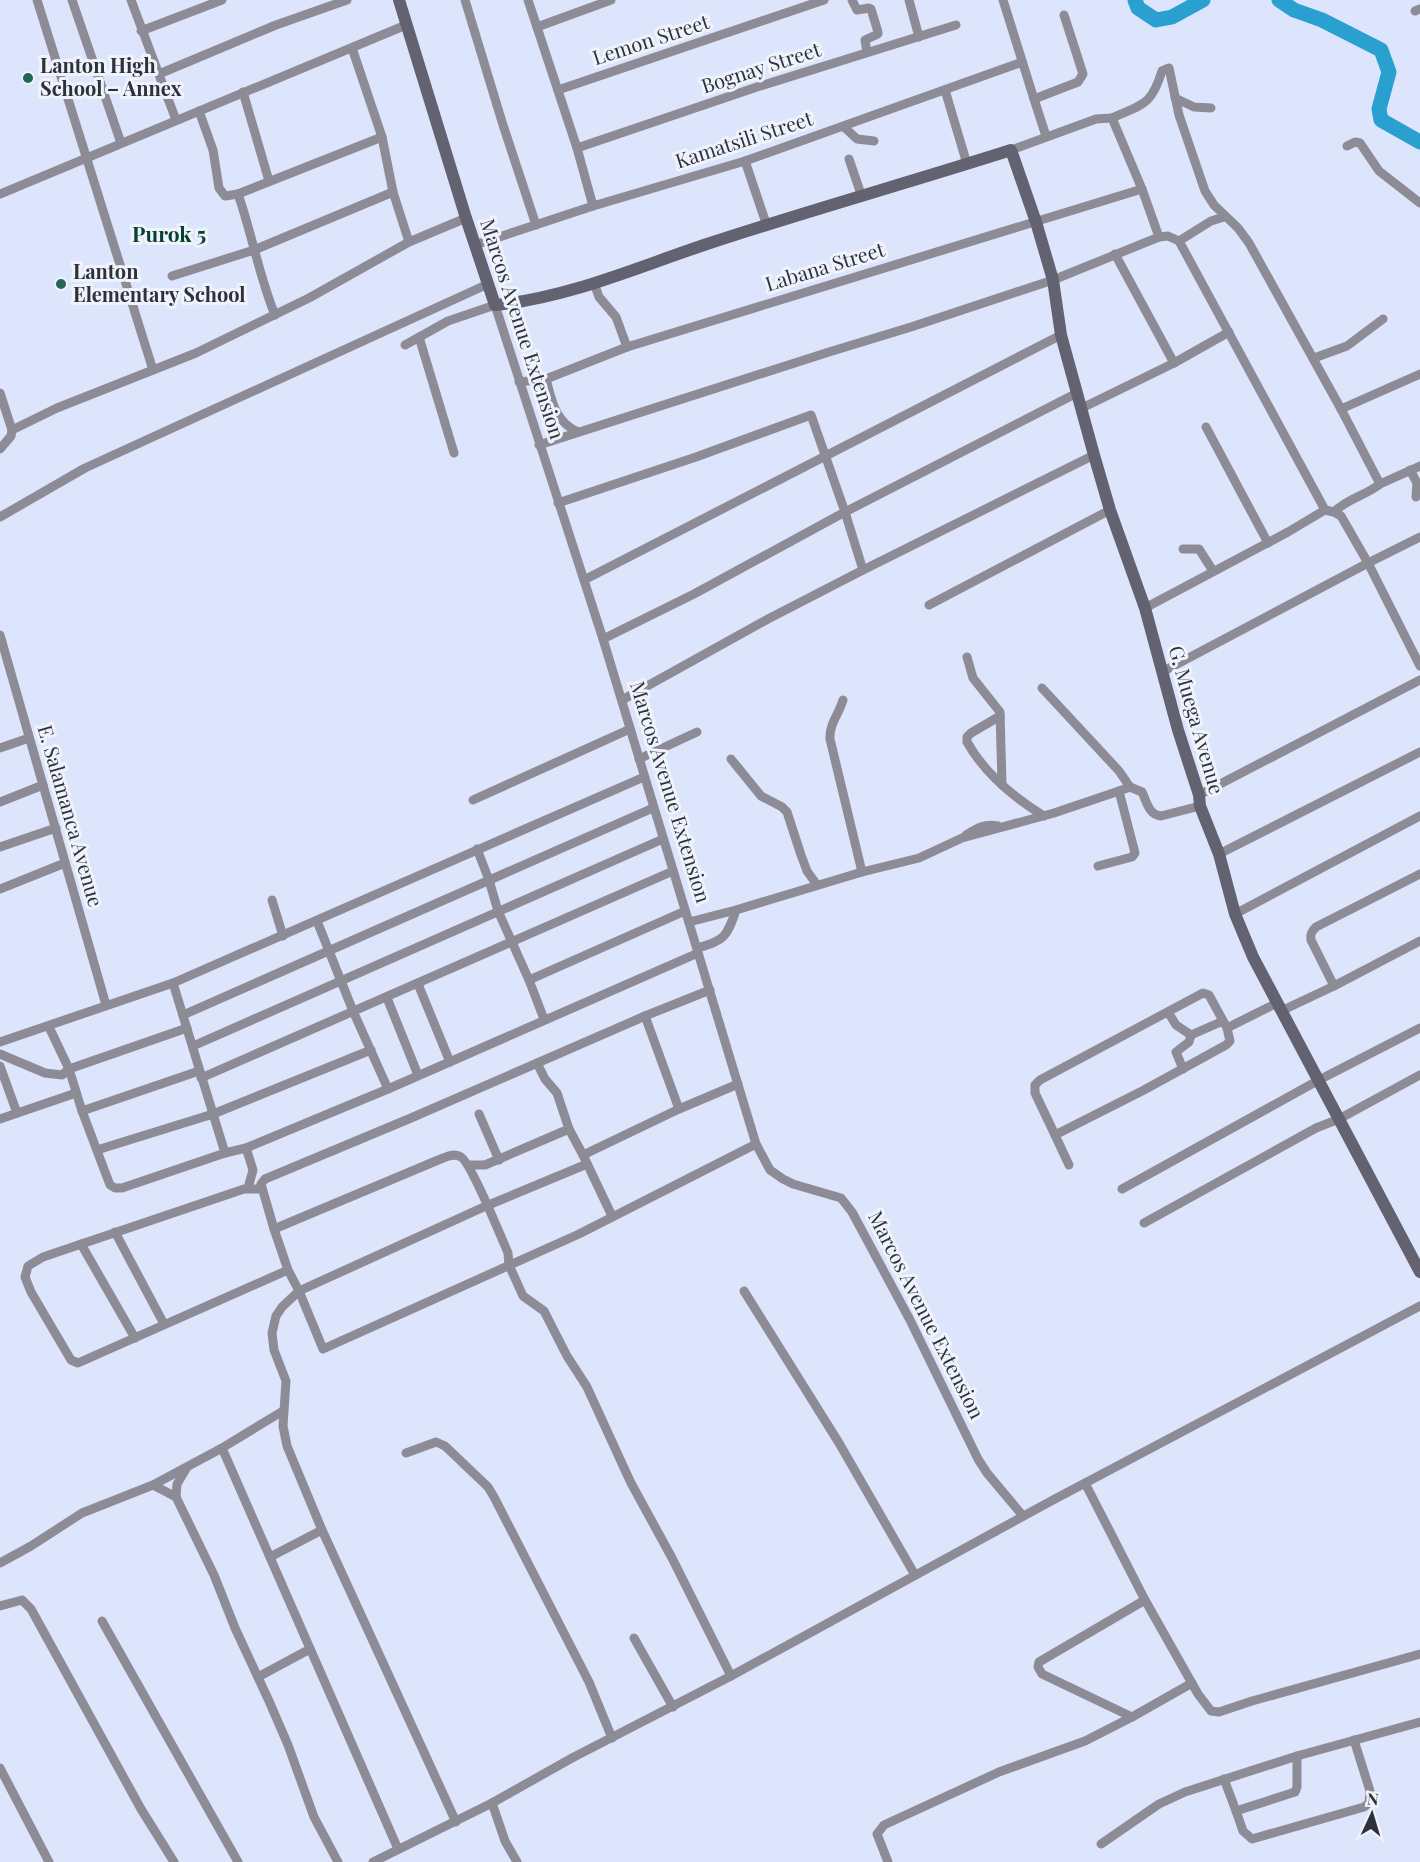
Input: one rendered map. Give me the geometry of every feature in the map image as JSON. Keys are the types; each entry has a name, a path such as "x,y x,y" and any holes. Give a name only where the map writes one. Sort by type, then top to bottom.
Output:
{"street":[{"path":"37,0 153,370"},
{"path":"72,0 121,143"},
{"path":"131,0 176,120"},
{"path":"141,31 222,0"},
{"path":"159,74 276,25 347,0"},
{"name":"Marcos Avenue Extension","path":"399,0 466,218 603,639 756,1144 765,1164 783,1179 804,1188 836,1196 846,1204 861,1226 910,1320 975,1452 987,1473 1023,1516"},
{"path":"465,0 502,125 536,225"},
{"path":"528,0 577,148 593,206"},
{"path":"537,27 611,0"},
{"name":"Lemon Street","path":"558,90 824,0"},
{"path":"852,0 857,10 871,9 878,32 865,40 867,52"},
{"path":"909,0 919,37"},
{"path":"1004,0 1046,136"},
{"path":"1034,99 1070,86 1083,78 1083,70 1064,15"},
{"name":"Bognay Street","path":"577,148 956,25"},
{"path":"0,194 406,26"},
{"path":"352,48 382,137 393,192 409,242"},
{"name":"Kamatsili Street","path":"475,245 593,206 745,161 1022,62"},
{"path":"405,345 447,321 495,305 524,301 594,283 712,242 1011,150 1096,119 1113,118 1141,106 1152,97 1162,71 1169,68 1175,98 1202,184 1210,201 1224,218 1238,228 1249,243 1314,358 1380,484"},
{"path":"945,90 967,164"},
{"path":"243,92 268,181"},
{"path":"1175,98 1194,107 1211,108"},
{"path":"199,111 213,150 219,188 225,196 238,194 382,137"},
{"path":"1113,118 1159,237"},
{"path":"844,126 858,139 874,141"},
{"path":"1347,146 1355,142 1360,143 1379,171 1420,203"},
{"name":"G. Muega Avenue","path":"1011,150 1053,280 1062,335 1110,510 1145,608 1199,800 1219,854 1235,914 1253,957 1420,1272"},
{"path":"849,159 862,197"},
{"path":"745,161 767,226"},
{"name":"Labana Street","path":"519,382 546,379 627,347 1142,189"},
{"path":"172,276 254,250 393,192"},
{"path":"238,194 250,230 263,284 275,315"},
{"path":"12,430 57,408 196,353 275,315 409,242 466,218"},
{"path":"1179,241 1211,221 1224,218"},
{"path":"539,445 1053,280 1159,237 1168,236 1179,241 1330,511 1346,523 1420,666"},
{"path":"1115,254 1174,363"},
{"path":"594,283 599,297 616,317 627,347"},
{"path":"0,517 85,468 488,284"},
{"path":"1314,358 1347,346 1383,319"},
{"path":"1082,408 1174,363 1229,332"},
{"path":"584,580 1062,335"},
{"path":"419,337 454,453"},
{"path":"1341,409 1420,374"},
{"path":"546,379 563,424 578,432"},
{"path":"0,393 12,430 11,436 0,449"},
{"path":"603,639 694,594 845,512 1077,393"},
{"path":"551,441 553,402"},
{"path":"558,503 696,457 811,415 863,570"},
{"path":"1206,427 1268,543"},
{"path":"622,700 863,570 1094,455"},
{"path":"1145,608 1345,502 1365,495 1380,484 1420,466"},
{"path":"1410,470 1417,483 1416,497"},
{"path":"929,605 1110,510"},
{"path":"1162,672 1420,537"},
{"path":"1183,549 1199,549 1214,571"},
{"name":"E. Salamanca Avenue","path":"0,635 106,1005"},
{"path":"967,657 973,678 998,708 1002,785"},
{"path":"0,675 11,672"},
{"path":"689,922 919,858 962,838 1044,816 1130,788 1142,792 1152,813 1161,816 1199,800 1420,680"},
{"path":"1042,688 1119,771 1130,788"},
{"path":"843,700 839,713 831,724 830,739 862,872"},
{"path":"1000,716 970,733 967,742 977,757 1013,796 1044,816"},
{"path":"473,800 630,729"},
{"path":"639,759 697,732"},
{"path":"0,748 30,738"},
{"path":"1219,854 1420,752"},
{"path":"731,759 761,795 787,812 807,871 817,885"},
{"path":"0,1042 173,983 644,777"},
{"path":"0,802 43,785"},
{"path":"1098,866 1132,856 1135,853 1119,791"},
{"path":"183,1015 653,808"},
{"path":"1235,914 1420,816"},
{"path":"0,847 56,828"},
{"path":"193,1046 663,839"},
{"path":"477,849 498,911 544,1019"},
{"path":"0,889 66,862"},
{"path":"82,1111 200,1074 387,998 673,871"},
{"path":"1334,986 1311,940 1316,927 1420,874"},
{"path":"272,900 283,936"},
{"path":"49,1027 69,1070 110,1185 119,1188 246,1148 450,1062 722,940 728,933 736,910"},
{"path":"529,980 685,911"},
{"path":"317,921 353,1011 388,1089"},
{"path":"1191,1035 1279,1007 1334,986 1420,941"},
{"path":"173,983 225,1153"},
{"path":"418,984 450,1062"},
{"path":"710,990 265,1179 262,1182 262,1189 274,1230 288,1270 323,1349 579,1234 756,1144"},
{"path":"1055,1135 1229,1043 1225,1024 1207,993 1203,993 1040,1080 1035,1085 1035,1093 1069,1165"},
{"path":"387,998 418,1074"},
{"path":"1168,1012 1176,1025 1191,1035"},
{"path":"645,1016 679,1109"},
{"path":"0,1054 45,1073 62,1075 69,1070 187,1028"},
{"path":"1122,1189 1318,1080 1420,1028"},
{"path":"1183,1069 1176,1052 1189,1042 1191,1035"},
{"path":"97,1150 213,1114 371,1050"},
{"path":"537,1064 563,1106 569,1129 612,1216"},
{"path":"0,1066 17,1113"},
{"path":"1144,1223 1316,1128 1339,1119 1420,1075"},
{"path":"456,1822 322,1530 287,1446 283,1426 286,1381 274,1350 272,1333 276,1316 282,1306 299,1291 585,1160 679,1109 738,1084"},
{"path":"0,1119 76,1093"},
{"path":"479,1114 499,1160"},
{"path":"469,1165 485,1165 499,1160 569,1129"},
{"path":"246,1148 253,1170 248,1188"},
{"path":"274,1230 449,1156 460,1156 469,1165 476,1180 508,1253 508,1264 523,1296 544,1311 567,1356 587,1387 631,1483 672,1558 731,1676"},
{"path":"476,1180 485,1165"},
{"path":"262,1189 248,1188 43,1257 28,1266 25,1277 31,1292 71,1360 82,1362 288,1270"},
{"path":"115,1232 164,1324"},
{"path":"81,1244 135,1338"},
{"path":"508,1253 520,1260"},
{"path":"744,1291 839,1443 915,1575"},
{"path":"373,1862 456,1822 572,1758 673,1707 1023,1516 1420,1306"},
{"path":"0,1563 82,1514 153,1485 283,1412"},
{"path":"406,1453 436,1442 445,1446 488,1487 589,1682 612,1738"},
{"path":"222,1448 398,1849"},
{"path":"189,1466 179,1479 176,1497 214,1575 288,1745 314,1817 338,1862"},
{"path":"1085,1483 1145,1600 1207,1709 1219,1712 1420,1654"},
{"path":"153,1485 176,1497"},
{"path":"270,1557 322,1530"},
{"path":"0,1606 22,1600 31,1609 141,1809 174,1862"},
{"path":"1132,1717 1042,1674 1038,1667 1039,1662 1145,1600"},
{"path":"102,1621 238,1862"},
{"path":"634,1638 673,1707"},
{"path":"258,1677 310,1649"},
{"path":"888,1862 879,1843 878,1834 879,1829 885,1825 984,1778 1085,1741 1192,1683"},
{"path":"1101,1844 1174,1796 1297,1756 1420,1722"},
{"path":"1224,1779 1244,1831 1252,1839 1364,1807 1369,1803 1370,1791 1354,1740"},
{"path":"1236,1811 1295,1792 1297,1756"},
{"path":"0,1768 49,1862"},
{"path":"492,1803 505,1841 518,1862"}],"waterway":[{"path":"1135,0 1138,8 1156,20 1172,17 1203,0"},
{"path":"1279,0 1294,10 1322,20 1381,50 1389,72 1379,109 1381,120 1420,142"}],"place":[{"name":"Lanton High School – Annex","path":"28,78"},
{"name":"Lanton Elementary School","path":"61,284"}],"district":[{"name":"Purok 5","path":"169,235"}]}
